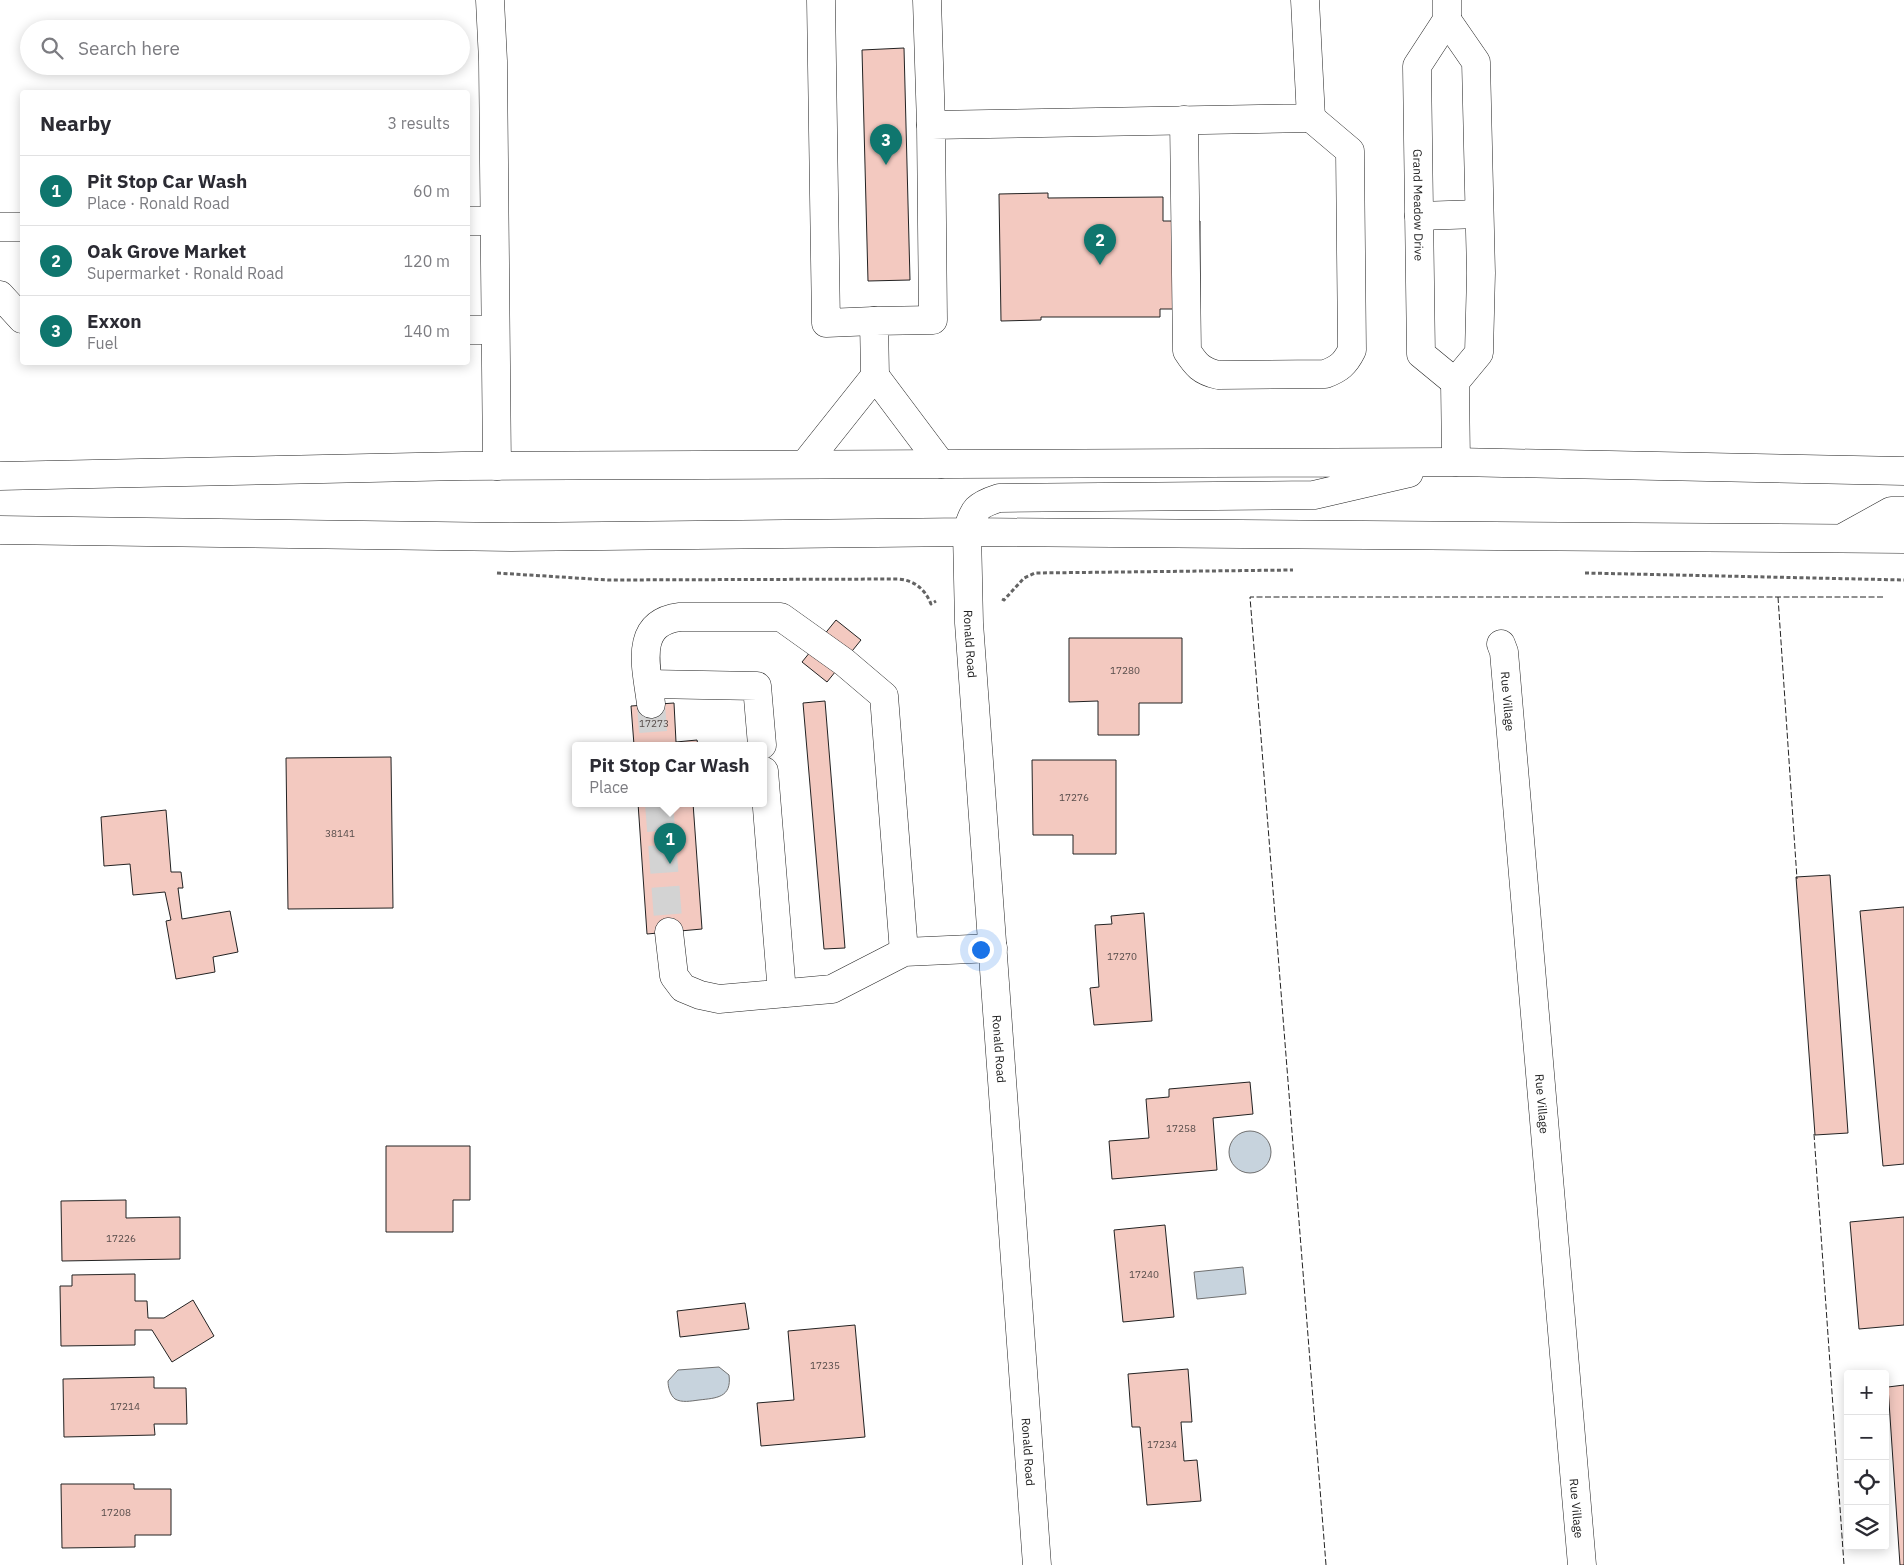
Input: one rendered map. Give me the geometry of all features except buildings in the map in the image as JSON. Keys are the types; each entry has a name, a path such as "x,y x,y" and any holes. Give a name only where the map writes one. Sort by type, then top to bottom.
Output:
{"main road":[{"path":"490,0 493,62 497,466"},
{"path":"821,0 826,323 933,320 931,125 927,0"},
{"path":"1305,0 1311,118"},
{"name":"Grand Meadow Drive","path":"1447,10 1476,62 1481,273 1479,353 1455,382 1421,354 1416,66 1447,10"},
{"path":"931,125 1184,120 1311,118 1350,151 1352,350 1346,361 1338,369 1325,374 1218,375 1206,372 1196,364 1186,351 1184,120"},
{"path":"1419,216 1479,214"},
{"path":"470,221 494,221"},
{"path":"0,227 20,227"},
{"path":"0,294 20,317"},
{"path":"874,321 875,376 942,464"},
{"path":"470,330 495,330"},
{"path":"806,464 875,376"},
{"path":"1455,382 1456,462"},
{"path":"967,532 972,514 982,504 999,498 1314,495 1456,462"},
{"path":"0,476 148,471 497,466 1456,462 1904,471"},
{"path":"1844,537 1890,511 1904,511"},
{"path":"0,530 512,537 967,532 1844,537 1904,539"},
{"name":"Ronald Road","path":"967,532 969,623 1037,1565"},
{"path":"762,742 757,686 650,694 645,657 647,641 653,628 666,618 680,616 781,617 844,662 884,696 904,952"},
{"name":"Rue Village","path":"1502,644 1506,672 1582,1565"},
{"path":"767,807 782,993"},
{"path":"669,932 674,976 683,988 700,995 720,999 832,989 904,952 993,948"}],"path":[{"path":"999,597 1004,600 1024,578 1036,572 1302,570"},
{"path":"1580,573 1904,580"}],"shaded area":[{"path":"1250,1131 1265,1137 1271,1152 1265,1167 1250,1173 1235,1167 1229,1152 1235,1137"},
{"path":"1243,1267 1246,1294 1197,1299 1194,1272"},
{"path":"719,1367 729,1375 728,1388 721,1395 681,1401 675,1399 672,1395 668,1381 678,1370"}],"tunnel":[{"path":"651,704 654,742"},
{"path":"659,807 669,932"}],"fence":[{"path":"1326,1565 1250,597 1885,597"},
{"path":"1778,597 1797,879"},
{"path":"1814,1134 1844,1565"}],"place":[{"name":"Exxon","path":"886,165"},
{"name":"Oak Grove Market","path":"1100,265"},
{"name":"Pit Stop Car Wash","path":"670,864"}]}
